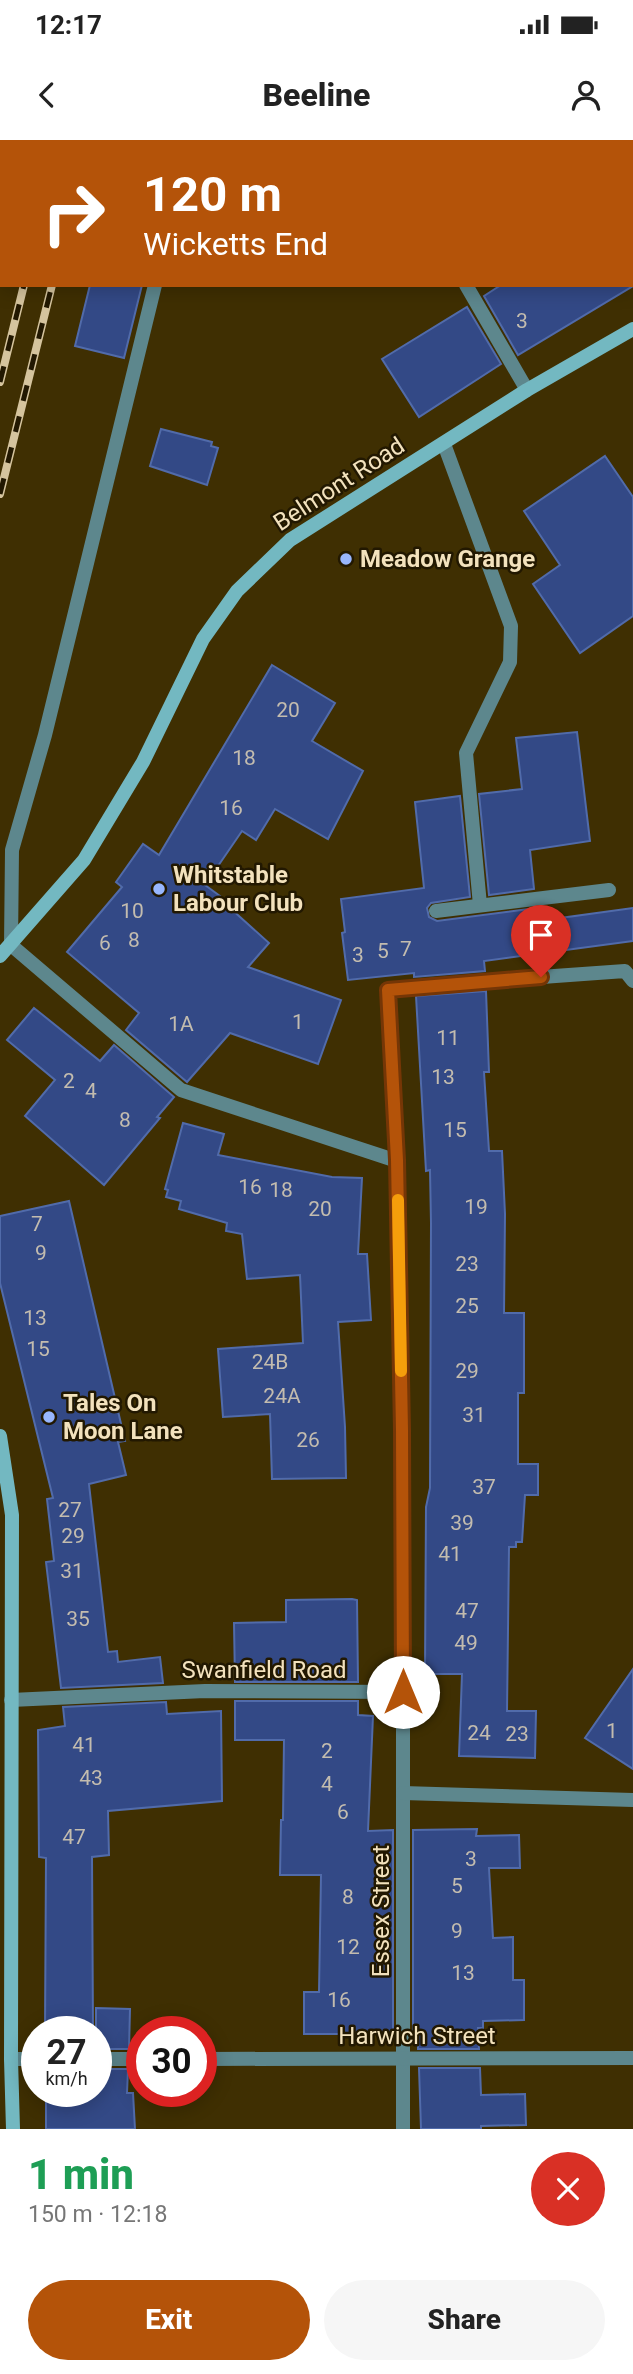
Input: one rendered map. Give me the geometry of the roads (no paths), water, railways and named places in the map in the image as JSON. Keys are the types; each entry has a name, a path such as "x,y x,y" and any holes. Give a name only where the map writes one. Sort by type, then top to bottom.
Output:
{"street":[{"path":"155,287 45,735 12,850 11,945 181,1090 397,1160"},
{"path":"467,287 527,390"},
{"name":"Belmont Road","path":"0,956 84,860 143,762 203,639 237,591 290,540 527,390 633,329"},
{"path":"444,444 511,626 510,662 466,753 480,905"},
{"path":"436,911 609,890"},
{"path":"403,1692 397,1160 388,990 625,971 633,981"},
{"path":"0,1436 12,1516 11,1700 6,1870 13,2129"},
{"name":"Swanfield Road","path":"11,1700 205,1691 403,1692"},
{"name":"Essex Street","path":"403,1692 404,2129"},
{"path":"403,1793 633,1800"},
{"name":"Harwich Street","path":"217,2059 633,2057"},
{"path":"11,2059 21,2059"}],"railway":[{"path":"0,382 24,287"},
{"path":"0,494 52,287"}],"place":[{"name":"Meadow Grange","path":"346,559"},
{"name":"Whitstable Labour Club","path":"159,889"},
{"name":"Tales On Moon Lane","path":"49,1417"}]}
